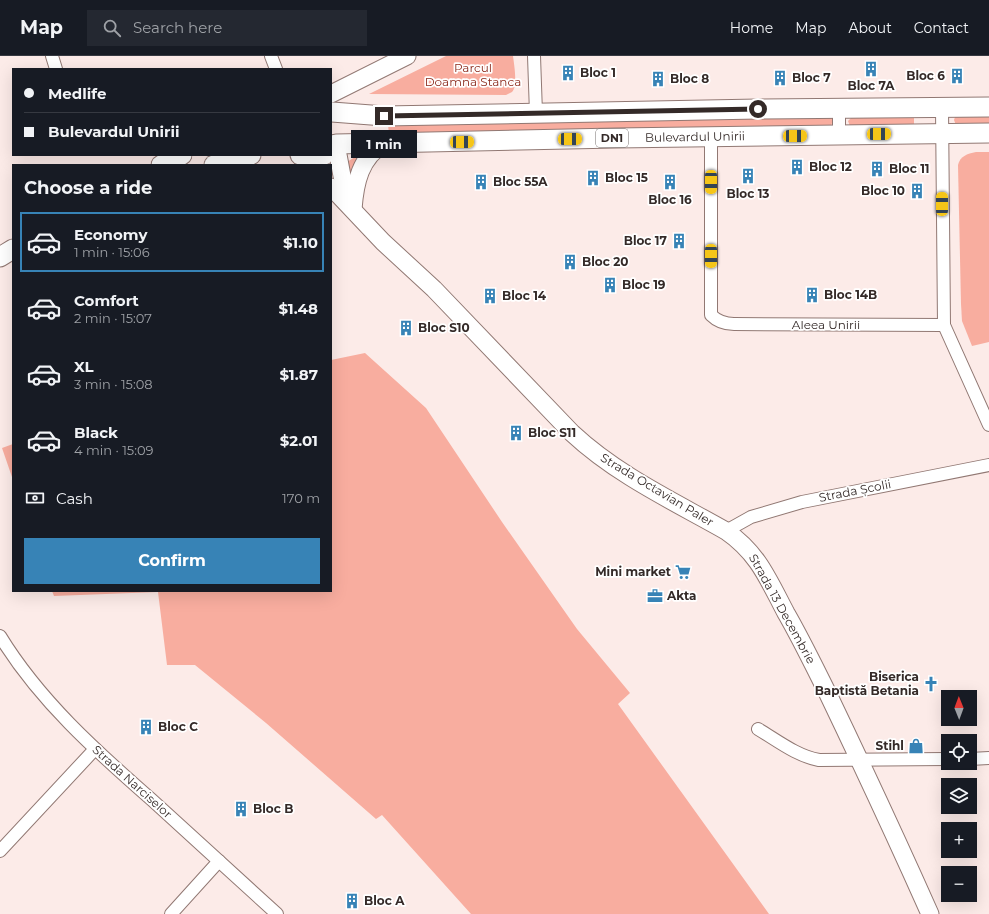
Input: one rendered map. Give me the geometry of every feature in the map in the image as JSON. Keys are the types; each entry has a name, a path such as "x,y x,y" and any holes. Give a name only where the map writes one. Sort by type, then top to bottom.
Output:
{"main road":[{"path":"332,94 407,56"},
{"name":"DN1","path":"332,112 384,116 989,107"},
{"name":"DN1","path":"332,112 337,120 339,128 339,136 332,147"},
{"name":"Bulevardul Unirii","path":"332,150 384,143 989,133"},
{"path":"353,209 356,184 360,170 372,153 384,143"},
{"name":"DN1","path":"332,155 353,209"},
{"path":"162,164 180,156"},
{"path":"218,164 247,156"},
{"name":"DN1","path":"305,159 317,156"},
{"name":"Strada Octavian Paler","path":"332,188 383,242 434,289 588,448 630,477 726,531"},
{"path":"0,257 12,250"},
{"name":"Strada 13 Decembrie","path":"726,531 736,538 751,553 766,575 808,654 930,914"}],"street":[{"path":"52,56 56,68"},
{"path":"271,56 276,68"},
{"path":"534,56 536,113"},
{"path":"942,108 944,325 989,425"},
{"path":"839,109 839,135"},
{"name":"Aleea Unirii","path":"711,137 711,316 724,323 734,324 944,325"},
{"name":"Strada Școlii","path":"726,531 751,517 802,502 989,465"},
{"name":"Strada Narciselor","path":"0,636 12,657 32,682 95,749 277,914"},
{"path":"758,729 798,754 808,758 826,760 941,759"},
{"path":"0,851 95,749"},
{"path":"977,759 989,758"},
{"path":"170,914 219,861"}],"green space":[{"name":"Parcul Doamna Stanca","path":"446,56 513,56 515,75 514,89 506,95 369,94"},
{"path":"989,115 989,125 956,125 954,120 957,116"},
{"path":"914,116 914,126 850,126 848,121 852,117"},
{"path":"747,118 833,119 831,127 389,134 388,125"},
{"path":"976,152 989,152 989,342 972,346 962,321 958,165 960,159 964,156"},
{"path":"364,153 352,188 347,162"},
{"path":"365,353 426,408 502,522 577,629 630,693 618,704 769,914 471,914 382,815 376,819 266,723 195,665 167,665 158,592 332,592 332,360"},
{"path":"12,444 12,477 2,448"},
{"path":"52,592 158,592 54,596"}],"place":[{"name":"Bloc 7A","path":"871,69"},
{"name":"Bloc 1","path":"568,73"},
{"name":"Bloc 6","path":"957,76"},
{"name":"Bloc 7","path":"780,78"},
{"name":"Bloc 8","path":"658,79"},
{"name":"Bloc 12","path":"797,167"},
{"name":"Bloc 11","path":"877,169"},
{"name":"Bloc 13","path":"748,176"},
{"name":"Bloc 15","path":"593,178"},
{"name":"Bloc 55A","path":"481,182"},
{"name":"Bloc 16","path":"670,182"},
{"name":"Bloc 10","path":"917,191"},
{"name":"Bloc 17","path":"679,241"},
{"name":"Bloc 20","path":"570,262"},
{"name":"Bloc 19","path":"610,285"},
{"name":"Bloc 14B","path":"812,295"},
{"name":"Bloc 14","path":"490,296"},
{"name":"Bloc S10","path":"406,328"},
{"name":"Bloc S11","path":"516,433"},
{"name":"Mini market","path":"683,572"},
{"name":"Akta","path":"655,596"},
{"name":"Biserica Baptistă Betania","path":"931,684"},
{"name":"Bloc C","path":"146,727"},
{"name":"Stihl","path":"916,746"},
{"name":"Bloc B","path":"241,809"},
{"name":"Bloc A","path":"352,901"}],"route":[{"path":"384,116 758,109"}]}
